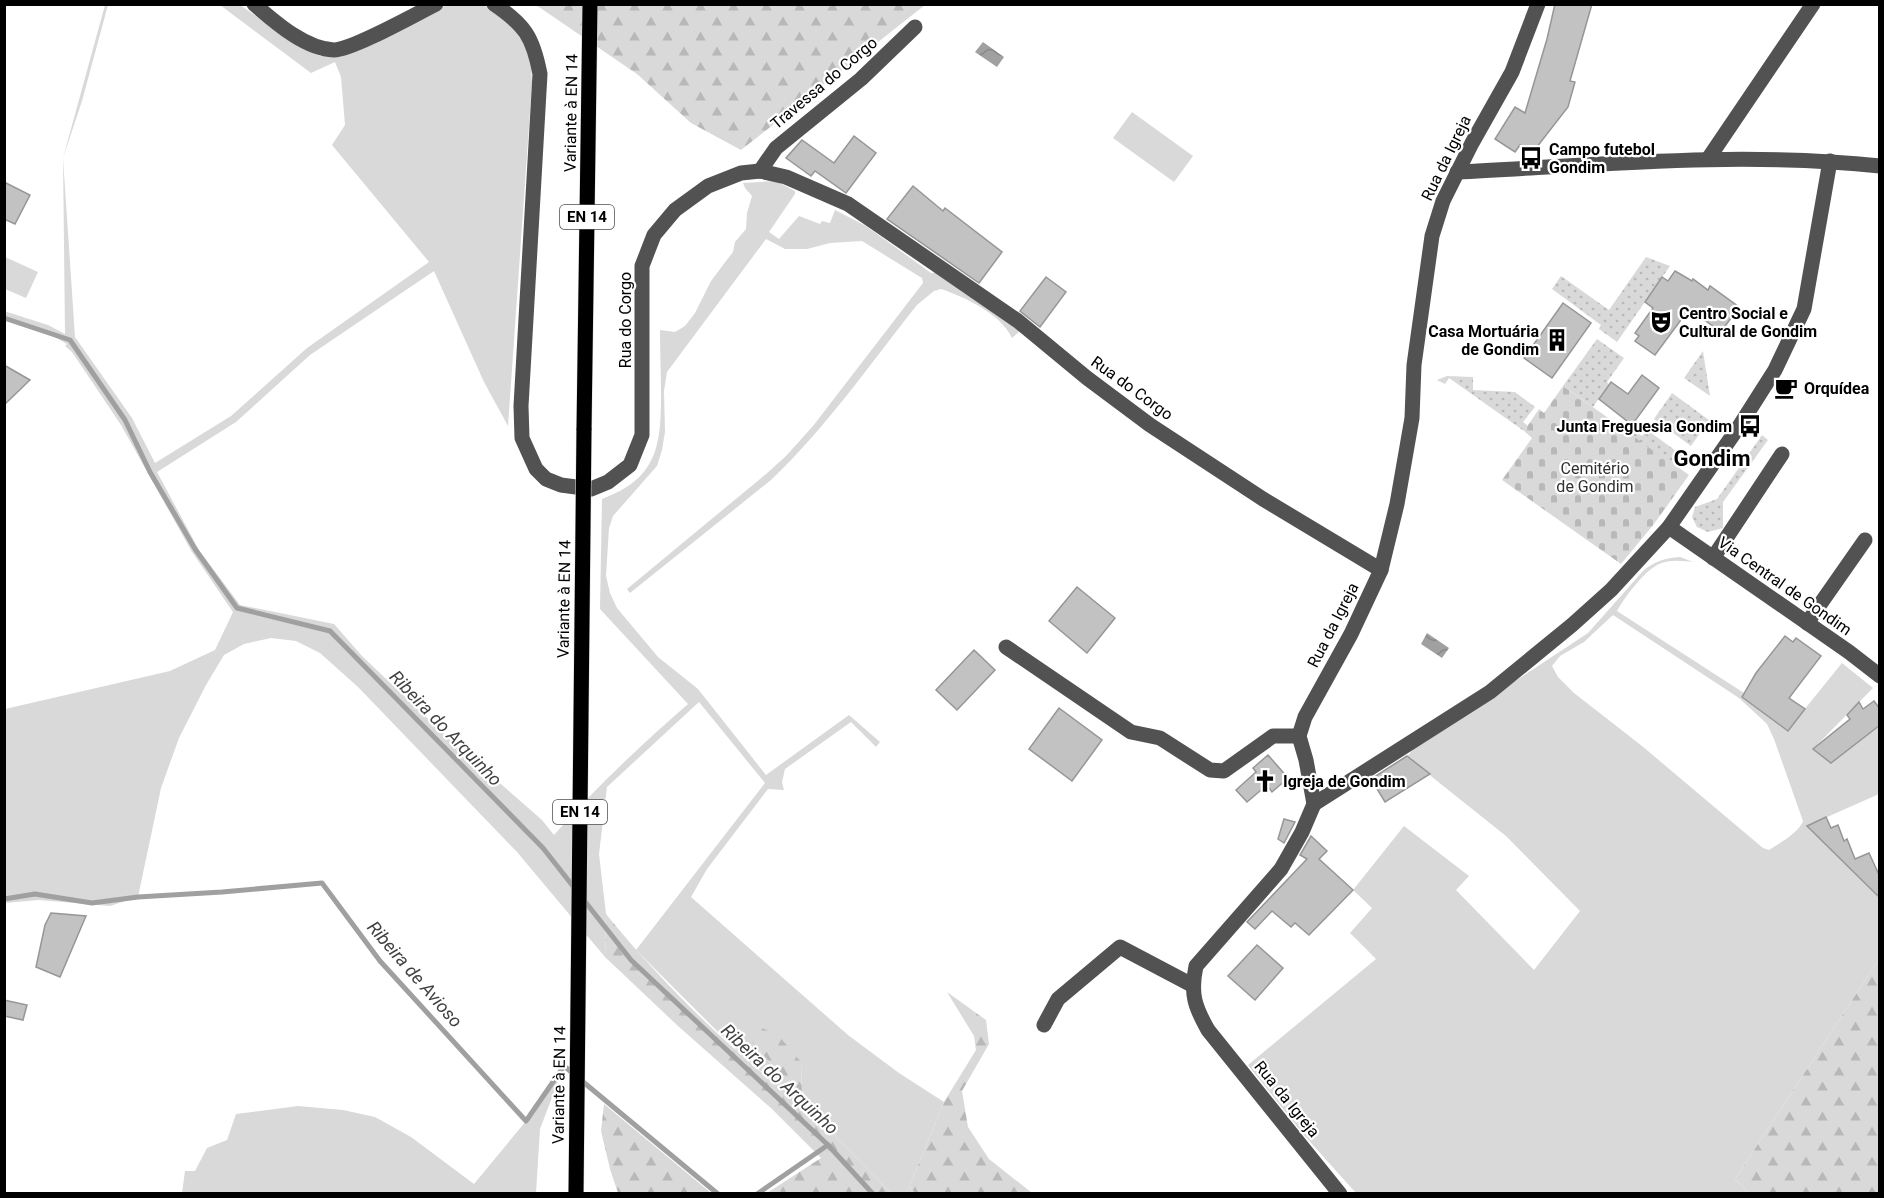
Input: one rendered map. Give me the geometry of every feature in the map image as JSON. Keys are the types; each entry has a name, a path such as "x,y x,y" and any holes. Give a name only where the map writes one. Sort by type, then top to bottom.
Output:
{"main road":[{"name":"Variante à EN 14","path":"576,1194 590,4"}],"street":[{"path":"254,4 304,41 321,48 336,50 353,45 436,4"},
{"name":"Rua do Corgo","path":"494,4 525,31 535,48 540,74 521,406 522,438 536,469 546,479 561,485 591,489 608,482 630,465 642,435 644,403 642,266 654,235 675,210 708,186 741,172 760,171 786,177 848,204 1018,321 1087,378 1150,425 1263,499 1382,570"},
{"name":"Rua da Igreja","path":"1299,736 1305,717 1351,634 1382,570 1397,504 1412,418 1414,365 1432,236 1443,201 1512,72 1538,4"},
{"path":"1708,159 1812,4"},
{"name":"Travessa do Corgo","path":"760,171 776,148 861,79 915,27"},
{"path":"1457,172 1708,159 1830,161 1880,166"},
{"path":"1314,804 1490,692 1611,590 1669,527 1775,370 1804,309 1830,161"},
{"path":"1713,558 1782,454"},
{"name":"Via Central de Gondim","path":"1669,527 1880,676"},
{"path":"1807,623 1865,540"},
{"path":"1006,647 1131,732 1160,738 1210,770 1224,771 1273,736 1299,736 1314,804 1302,832 1281,869 1196,966 1192,985 1120,947 1058,999 1044,1024"},
{"name":"Rua da Igreja","path":"1192,985 1198,1012 1209,1030 1340,1194"}],"green space":[{"path":"105,5 108,5 82,101 63,158"},
{"path":"220,5 240,5 289,39 320,56 332,56 352,50 447,5 483,5 501,14 514,27 531,61 532,83 508,426 484,382 434,271 310,355 236,422 157,472 199,550 240,605 334,624 362,656 444,734 542,820 554,835 619,767 688,704 600,609 602,499 634,482 652,460 657,446 661,415 660,330 675,332 685,326 695,313 711,281 733,252 735,242 746,229 747,213 752,196 743,183 776,181 795,191 769,232 779,239 799,216 820,224 822,221 830,223 835,210 866,226 931,273 936,273 1020,331 1012,338 1000,321 991,314 961,297 941,289 934,291 917,305 829,417 771,480 630,593 627,589 786,456 813,426 923,283 922,278 862,241 830,243 807,249 785,249 766,239 667,372 664,391 665,432 657,466 613,516 609,528 606,576 617,608 658,657 698,689 766,775 849,715 880,742 876,747 851,722 785,769 782,782 784,790 768,789 707,869 691,897 848,1035 899,1073 944,1102 909,1187 915,1193 891,1193 837,1138 802,1091 801,1062 753,1043 772,1065 768,1077 741,1055 636,950 765,783 699,702 607,787 599,854 606,914 605,957 517,852 358,687 320,653 296,641 271,638 244,644 224,655 206,685 179,738 161,788 138,897 110,906 39,900 5,903 5,709 170,671 215,650 233,612 192,552 121,425 72,352 65,346 67,344 46,332 5,320 4,311 48,325 65,334 63,158 75,337 132,418 155,463 231,416 307,348 429,262 332,145 345,125 341,77 335,62 311,73"},
{"path":"536,5 925,5 741,150 691,123 637,74"},
{"path":"1132,112 1193,156 1174,182 1113,138"},
{"path":"5,257 38,272 26,298 5,289"},
{"path":"1646,257 1670,266 1617,342 1599,329 1601,325 1552,289 1561,276 1609,310"},
{"path":"1597,339 1624,358 1593,407 1563,386"},
{"path":"1703,351 1710,396 1684,378"},
{"path":"1447,376 1473,377 1473,390 1515,392 1535,407 1523,422 1528,426 1524,431 1449,378 1445,384 1437,380"},
{"name":"Cemitério de Gondim","path":"1563,386 1689,475 1654,524 1621,564 1502,480 1532,438 1524,431 1539,409 1544,413"},
{"path":"1672,393 1709,420 1691,446 1654,419"},
{"path":"1629,426 1642,436 1647,430 1683,456 1675,467 1625,430"},
{"path":"1762,435 1768,440 1723,502 1723,528 1708,532 1697,527 1692,517 1695,507 1717,499"},
{"path":"1680,557 1693,562 1667,561 1653,567 1635,585 1617,611 1744,693 1742,698 1787,731 1842,663 1873,688 1813,749 1832,763 1879,725 1879,794 1807,826 1879,898 1879,959 1735,1179 1749,1193 1356,1193 1303,1134 1248,1065 1376,959 1350,933 1372,908 1353,890 1404,826 1469,876 1456,890 1534,970 1580,911 1506,836 1407,757 1414,748 1588,633 1643,571 1656,562","holes":["1613,615 1739,698 1767,724 1803,821 1793,834 1769,850 1763,848 1642,746 1574,693 1558,677 1552,666 1560,656 1584,642"]},
{"path":"606,914 683,1000 767,1077 772,1065 753,1043 751,1023 778,1035 801,1062 802,1092 837,1138 891,1193 767,1193 821,1158 772,1109 678,1026 605,957"},
{"path":"1879,959 1879,1193 1749,1193 1735,1179"},
{"path":"947,992 986,1020 989,1044 962,1091 968,1127 989,1159 1032,1193 915,1193 909,1187 944,1102 976,1050 974,1036"},
{"path":"564,1066 540,1129 536,1193 182,1193 185,1171 195,1171 207,1148 227,1140 236,1114 298,1106 343,1110 375,1117 411,1137 474,1184 526,1121"},
{"path":"604,1104 711,1193 618,1193 601,1131"}],"water":[{"path":"983,42 1004,57 997,67 975,52"},
{"path":"1427,633 1449,648 1442,658 1421,644"}],"building":[{"path":"1555,4 1592,4 1570,81 1575,82 1568,107 1533,152 1520,145 1515,152 1495,139 1515,107 1525,113"},
{"path":"854,136 876,153 846,193 815,171 811,176 786,158 802,140 834,163"},
{"path":"4,182 30,195 15,224 4,219"},
{"path":"913,186 943,211 945,208 1002,252 979,283 887,219"},
{"path":"1675,271 1692,281 1693,279 1708,290 1710,286 1739,307 1721,332 1689,309 1655,355 1635,341 1639,336 1635,333 1653,308 1645,302 1662,277 1668,281"},
{"path":"1046,277 1066,292 1040,327 1020,311"},
{"name":"Casa Mortuária de Gondim","path":"1563,303 1591,323 1552,378 1524,358"},
{"path":"4,365 30,380 4,405"},
{"path":"1642,375 1659,388 1632,425 1599,399 1611,382 1628,394"},
{"path":"1077,587 1115,618 1087,653 1049,621"},
{"path":"1785,636 1793,642 1796,638 1821,656 1789,698 1805,709 1788,731 1742,697 1756,673"},
{"path":"974,650 995,670 957,710 936,690"},
{"path":"1874,701 1880,709 1880,725 1831,763 1813,749 1850,719 1847,715 1859,702 1863,709"},
{"path":"1059,708 1102,740 1072,781 1029,749"},
{"name":"Igreja de Gondim","path":"1268,755 1288,778 1272,792 1267,785 1247,802 1236,790 1256,772 1253,768"},
{"path":"1407,756 1430,774 1385,802 1371,779"},
{"path":"1826,817 1831,828 1838,825 1855,859 1869,853 1880,877 1880,898 1807,826"},
{"path":"1284,819 1295,822 1284,843 1278,839"},
{"path":"1311,836 1327,851 1319,859 1353,890 1309,935 1295,923 1291,927 1272,911 1255,929 1247,922 1307,859 1300,855"},
{"path":"51,913 86,916 60,977 36,967 45,925"},
{"path":"1257,945 1283,968 1255,1000 1228,976"},
{"path":"4,1000 27,1005 23,1020 4,1016"}],"waterway":[{"name":"Ribeira do Arquinho","path":"4,318 70,340 125,420 150,472 195,549 237,608 330,631 543,848 576,890"},
{"name":"Ribeira de Avioso","path":"4,899 35,894 92,903 138,897 322,883 380,961 526,1121 564,1066 718,1194"},
{"name":"Ribeira do Arquinho","path":"583,899 631,960 828,1145 873,1194"},
{"name":"Ribeira de Avioso","path":"757,1194 828,1145"}],"place":[{"name":"Campo futebol Gondim","path":"1531,158"},
{"name":"Centro Social e Cultural de Gondim","path":"1661,322"},
{"name":"Casa Mortuária de Gondim","path":"1557,340"},
{"name":"Orquídea","path":"1786,388"},
{"name":"Junta Freguesia Gondim","path":"1750,426"},
{"name":"Igreja de Gondim","path":"1265,781"}],"district":[{"name":"Gondim","path":"1712,458"}]}
